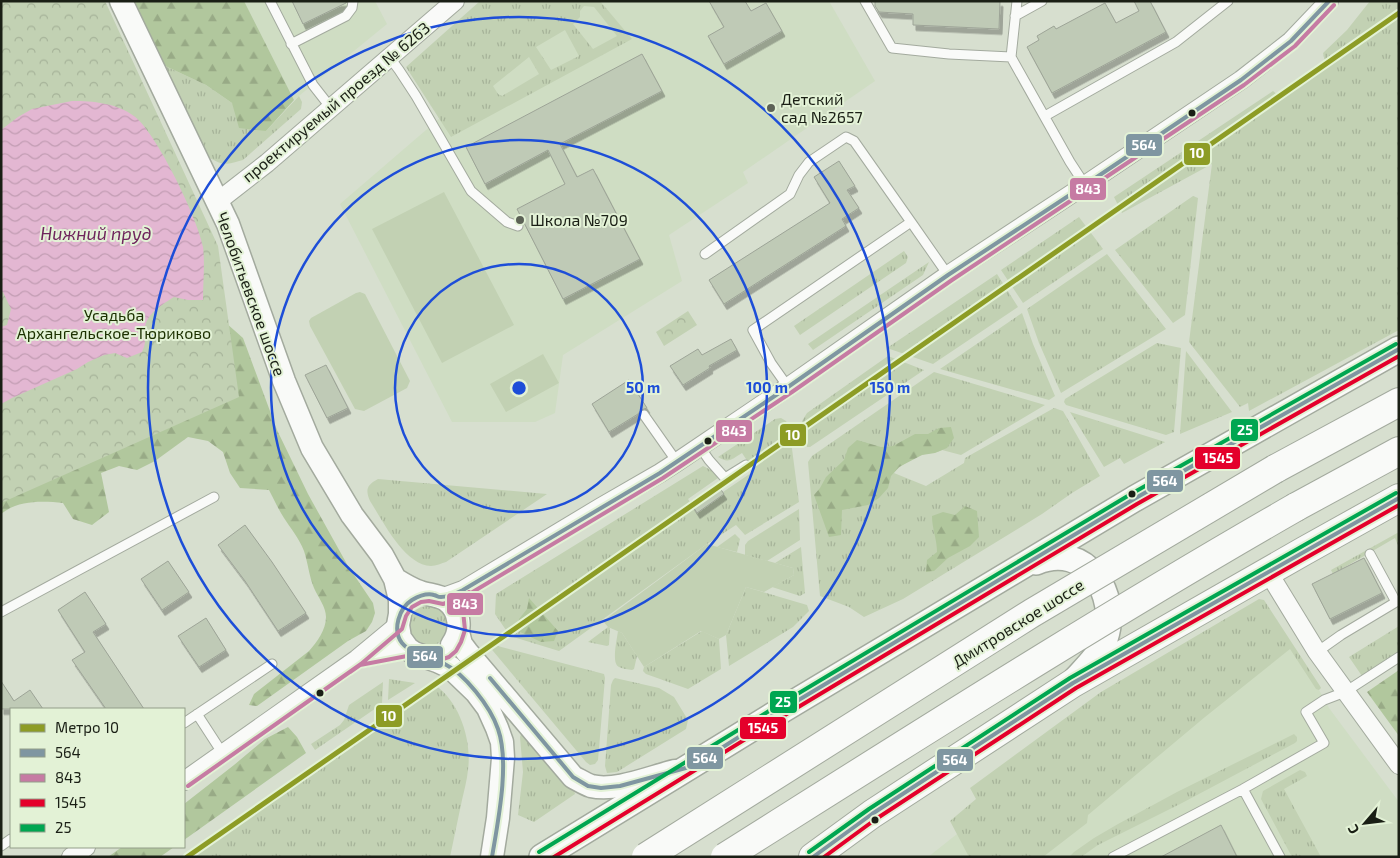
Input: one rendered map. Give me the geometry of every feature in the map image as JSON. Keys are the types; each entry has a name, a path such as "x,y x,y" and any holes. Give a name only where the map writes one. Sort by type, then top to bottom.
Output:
{"highway":[{"name":"Дмитровское шоссе","path":"646,857 1032,613 1275,469 1399,402"},
{"path":"726,857 1055,650 1210,556 1399,451"},
{"path":"813,857 872,814 1073,683 1399,498"}],"main road":[{"path":"542,857 693,766 781,710 1150,490 1399,349"},
{"path":"1009,574 1040,560 1063,556 1083,564 1100,583 1106,595 1108,609 1108,625 1105,639 1098,654 1073,683"}],"street":[{"name":"Челобитьевское шоссе","path":"122,1 228,224 284,381 312,448 352,515 382,555 395,579 400,600 400,638 414,652"},
{"name":"проектируемый проезд № 6263","path":"217,202 267,163 455,1"},
{"path":"185,780 327,679 357,660 399,620 405,605 409,602 419,596 435,596 463,590 678,462 788,388 948,275 1241,80 1277,53 1314,19 1329,1"},
{"path":"1268,572 1317,652 1397,760"},
{"path":"395,579 408,587 447,601 453,607 458,623 461,644 573,777 588,786 601,788 620,786 693,766"},
{"path":"357,660 414,652 433,656 444,652 453,644 463,590"},
{"path":"414,652 450,667 476,692 488,708 497,728 502,742 503,772 492,857"},
{"path":"71,857 84,848"}],"lane":[{"path":"270,1 313,85 331,108"},
{"path":"292,44 346,16 352,8 353,1"},
{"path":"865,1 892,48 949,54 1011,57"},
{"path":"1017,1 1011,57 1085,185"},
{"path":"1015,16 1042,1"},
{"path":"1045,116 1176,42 1228,1"},
{"path":"390,58 416,96 471,191 507,222 518,226"},
{"path":"705,254 790,194 799,175 809,162 846,137 854,140 948,275"},
{"path":"788,388 753,330 911,222"},
{"path":"644,415 678,462"},
{"path":"700,447 708,460 724,478 746,465"},
{"path":"1,612 214,497"},
{"path":"1317,652 1341,635 1396,602 1370,554"},
{"path":"1113,857 1243,789 1324,743 1306,712 1324,700 1345,692 1399,657"},
{"path":"185,722 272,664"},
{"path":"197,714 223,754"},
{"path":"1243,789 1280,857"}],"shaded area":[{"path":"244,1 375,1 387,24 294,100"},
{"name":"Школа №709","path":"576,1 829,1 875,81 743,172 748,183 669,235 682,281 563,355 555,413 535,422 452,422 340,204"},
{"path":"1290,645 1329,708 1399,802 1399,857 928,857 957,834"}],"green space":[{"name":"Усадьба Архангельское-Тюриково","path":"1,1 105,1 218,246 239,397 1,503"},
{"path":"132,1 244,1 294,100 266,131 239,128 232,103 206,85 161,64"},
{"path":"480,1 600,1 632,39 451,137 406,67","holes":["584,6 594,7 617,36 593,49 573,24 580,17 580,11","565,30 579,56 551,70 536,47","529,57 539,74 502,96 498,94 493,86"]},
{"path":"1370,1 1399,1 1399,330 1249,411 1248,403 1240,407 1189,342 1212,164 1122,213 1114,197 1273,91 1280,97 1325,62 1323,53 1347,30"},
{"path":"161,64 206,85 232,103 266,131 299,96 302,102 301,109 243,160 228,164 221,163 208,157"},
{"path":"444,192 514,325 442,363 372,229"},
{"path":"1193,196 1198,198 1185,315 1173,323 1115,250"},
{"path":"1079,217 1103,249 1023,303 1001,270"},
{"path":"904,251 908,257 906,263 800,335 794,326"},
{"path":"1107,254 1166,329 1061,393 1039,343 1027,309"},
{"path":"929,262 923,275 813,350 808,344"},
{"path":"997,274 1018,307 933,364 887,348"},
{"path":"360,292 365,294 410,381 407,388 364,411 355,409 309,321 311,318"},
{"path":"208,307 243,338 277,430 308,494 348,566 373,603 375,613 366,631 348,641 257,706 249,705 254,694 309,651 321,636 326,622 326,613 312,583 302,546 269,490 240,488 230,473 223,452 208,441 188,437 155,461 137,470 119,466 101,473 109,512 92,525 73,519 63,503 31,502 15,506 1,514 1,418"},
{"path":"688,311 697,325 664,346 656,332"},
{"path":"1022,313 1055,396 1049,400 940,369"},
{"path":"1157,343 1181,348 1174,432 1166,435 1066,405 1064,402 1065,399"},
{"path":"1186,351 1232,412 1180,434"},
{"path":"543,354 559,383 506,412 490,384"},
{"path":"888,356 924,370 810,447 807,447 802,421 807,413"},
{"path":"934,372 1045,405 961,455 942,450 925,454 907,462 894,473 926,486 964,463 965,458 1054,408 1063,411 1100,476 1042,514 903,599 864,617 849,607 820,596 808,462 812,456"},
{"path":"1070,412 1165,442 1124,464 1120,458 1104,467"},
{"path":"781,418 789,426 799,502 745,535 736,525 559,651 510,636 495,614 496,594 703,466 713,471 718,478 688,499 697,512 754,471 742,453 728,460 718,457 775,419"},
{"path":"951,427 954,438 947,448 935,453 922,455 899,467 891,476 888,488 879,498 868,505 842,510 841,535 829,537 814,495 826,477 844,460 848,448 857,440 881,447 893,446 915,434 928,434 939,428"},
{"path":"378,479 547,494 446,562 431,566 421,564 403,550 395,541 370,501 367,490 371,483"},
{"path":"965,506 977,511 979,537 970,546 948,558 934,571 926,572 927,560 937,552 932,516 943,512 955,515"},
{"path":"799,509 800,540 767,561 745,555 745,545 748,541"},
{"path":"1399,532 1399,548 1395,538 1333,574 1331,570"},
{"path":"735,534 740,539 737,552 717,547"},
{"path":"707,544 793,568 794,575 764,592 746,587 726,635 719,639 701,631 644,667 622,633 608,627 603,621"},
{"path":"801,547 805,593 800,596 772,587 794,575 793,568 775,563"},
{"path":"746,587 807,605 809,611 793,627 729,666 726,635"},
{"path":"529,598 558,631 554,641 541,642 518,631 519,619 527,609"},
{"path":"1259,599 1264,600 1320,686 1319,690 1316,689 1290,649 1088,815 1087,823 1043,857 969,857 950,821 976,799 970,788 1101,692"},
{"path":"428,606 442,612 448,626 442,640 428,646 414,640 408,626 414,612"},
{"path":"1399,626 1399,652 1362,676 1349,657"},
{"path":"608,627 610,628 609,645 588,642"},
{"path":"618,631 622,633 637,656 634,669 632,670 621,668 615,661"},
{"path":"702,631 719,639 721,669 688,689 646,674 643,671 644,667"},
{"path":"488,645 604,674 598,760 595,764 590,765 586,762"},
{"path":"1399,670 1399,736 1367,692"},
{"path":"615,678 659,688 674,697 688,720 686,729 617,772 607,773 605,766 611,685"},
{"path":"389,679 415,683 388,700"},
{"path":"383,682 382,704 315,750 311,744 340,725 344,720 349,705"},
{"path":"435,685 444,692 457,712 466,735 468,747 467,778 450,857 184,857 392,710"},
{"path":"288,727 297,737 306,753 185,839 185,803 265,739"},
{"path":"523,728 573,786 575,794 534,822 518,815 523,772 520,737"},
{"path":"1294,734 1297,737 1295,743 1098,845 1081,857 1069,857 1094,838 1118,824 1177,792"},
{"path":"1300,770 1305,772 1307,776 1284,789 1321,857 1292,857 1261,799 1263,791"},
{"path":"121,848 173,848 160,857 108,857"}],"water":[{"name":"Нижний пруд","path":"72,101 104,104 120,108 134,116 153,139 185,197 200,234 204,254 203,300 188,300 174,297 156,310 146,323 145,342 142,352 127,358 115,353 104,355 1,404 1,327 7,325 11,309 1,291 1,130 32,109"}],"building":[{"path":"292,1 347,1 303,24"},
{"path":"709,1 745,1 751,11 766,3 782,31 724,64 708,36 724,27"},
{"path":"875,1 1000,1 999,29 913,25 913,14 879,12 875,6"},
{"path":"1134,1 1150,1 1166,32 1052,93 1027,47 1039,40 1037,36 1054,26 1056,29 1105,3 1116,23 1139,11"},
{"name":"Школа №709","path":"642,54 662,91 560,144 577,177 593,169 640,259 563,299 517,209 565,184 548,150 485,184 466,147"},
{"path":"839,161 855,186 847,190 859,208 842,219 846,226 724,304 709,280 830,203 814,177"},
{"path":"731,339 737,350 709,366 710,368 683,385 670,366 698,349 702,355"},
{"path":"326,365 348,408 327,418 305,375"},
{"path":"629,380 647,408 641,410 638,414 609,432 592,404"},
{"path":"717,484 724,494 697,513 690,502"},
{"path":"245,525 306,613 278,631 245,581 218,545"},
{"path":"1364,558 1382,593 1330,619 1312,584"},
{"path":"168,561 189,592 162,610 141,579"},
{"path":"85,592 106,624 93,632 143,708 105,708 72,660 85,652 58,610"},
{"path":"206,618 226,650 199,667 178,636"},
{"path":"1,681 14,701 30,690 42,708 10,708 1,709"},
{"path":"1221,825 1237,857 1161,857"}],"metro line":[{"name":"10","path":"187,857 1399,13"}],"transit line":[{"name":"564","path":"492,857 500,810 503,775 503,758 498,729 476,691 460,675 443,663 416,653 402,643 397,626 400,614 407,604 423,595 431,594 444,597 463,590 660,473 788,387 948,275 1241,80 1291,41 1329,1"},
{"name":"843","path":"188,786 361,664 402,629 406,616 412,607 421,602 429,601 443,604 466,596 663,478 792,392 952,280 1244,85 1295,46 1334,5"},
{"name":"25","path":"539,852 769,711 1131,494 1396,344"},
{"name":"564","path":"490,678 573,777 588,786 601,788 620,786 693,766 772,716 1134,499 1399,349"},
{"name":"1545","path":"554,857 775,721 1137,504 1399,356"},
{"name":"25","path":"809,852 869,809 1070,678 1396,493"},
{"name":"564","path":"813,857 872,814 1073,683 1399,498"},
{"name":"1545","path":"824,857 876,819 1076,688 1399,505"},
{"name":"843","path":"350,672 360,665 407,656 430,662 449,657 456,651 465,630 463,611 469,592"}],"place":[{"name":"Детский сад №2657","path":"771,108"},
{"name":"Школа №709","path":"520,220"}]}
